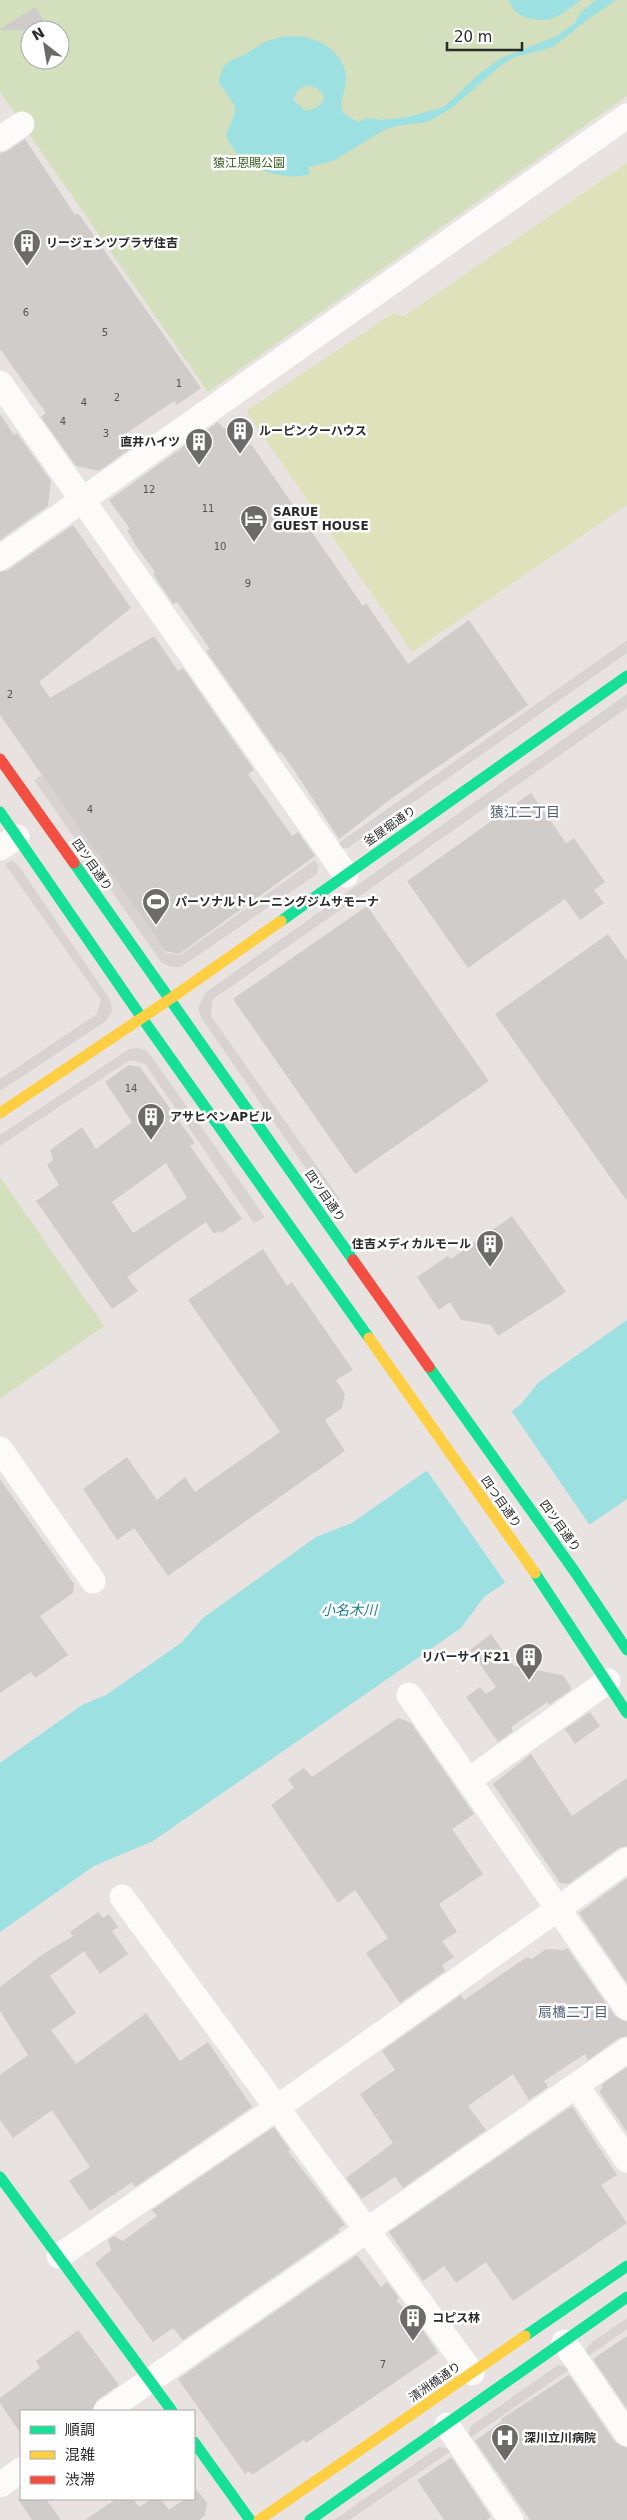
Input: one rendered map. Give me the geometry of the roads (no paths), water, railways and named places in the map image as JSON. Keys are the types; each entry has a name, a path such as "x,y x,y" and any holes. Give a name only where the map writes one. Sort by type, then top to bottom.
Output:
{"main road":[{"name":"釜屋堀通り","path":"0,1113 170,999 627,676"},
{"name":"四ツ目通り","path":"0,759 457,1408 575,1572 627,1650"},
{"path":"0,812 9,843 142,1018"},
{"name":"四つ目通り","path":"142,1018 549,1593 608,1681"},
{"path":"608,1681 627,1713"},
{"path":"0,2177 171,2410"},
{"name":"清洲橋通り","path":"259,2520 627,2266"},
{"path":"310,2520 627,2297"},
{"path":"195,2443 250,2520"}],"street":[{"path":"0,558 627,116"},
{"path":"0,139 22,124"},
{"path":"0,383 346,875"},
{"path":"0,1449 93,1581"},
{"path":"469,1780 608,1681"},
{"path":"409,1695 627,2008"},
{"path":"58,2256 278,2107 627,1860"},
{"path":"122,1897 472,2373"},
{"path":"107,2410 627,2050"},
{"path":"576,2085 627,2160"},
{"path":"564,2342 627,2434"},
{"path":"447,2424 511,2520"},
{"path":"0,2485 20,2471"}],"water":[{"path":"509,0 581,0 556,17 536,20 516,12"},
{"path":"596,0 616,0 553,47 515,57 500,66 453,107 428,122 396,126 384,130 333,161 308,167 310,174 286,176 260,169 238,155 226,134 235,108 219,83 223,69 225,65 265,42 295,36 305,37 324,44 339,58 344,67 346,82 342,101 343,113 358,122 369,118 382,120 408,117 444,107 479,74 501,58 557,36 575,23 580,13","holes":["307,85 317,88 324,96 322,103 315,108 306,111 293,100 297,91"]},
{"name":"小名木川","path":"627,1320 627,1499 484,1597 461,1628 153,1841 94,1866 0,1932 0,1763 82,1705 106,1695 181,1643 203,1618 316,1537 352,1523 520,1405 539,1382"}],"place":[{"name":"リージェンツプラザ住吉","path":"27,267"},
{"name":"ルーピンクーハウス","path":"240,455"},
{"name":"直井ハイツ","path":"199,466"},
{"name":"SARUE GUEST HOUSE","path":"254,543"},
{"name":"パーソナルトレーニングジムサモーナ","path":"156,926"},
{"name":"アサヒペンAPビル","path":"151,1141"},
{"name":"住吉メディカルモール","path":"490,1268"},
{"name":"リバーサイド21","path":"529,1681"},
{"name":"コピス林","path":"413,2342"},
{"name":"深川立川病院","path":"505,2462"}],"district":[{"name":"猿江二丁目","path":"525,812"},
{"name":"扇橋二丁目","path":"573,2012"}],"park label":[{"name":"猿江恩賜公園","path":"249,163"}]}
